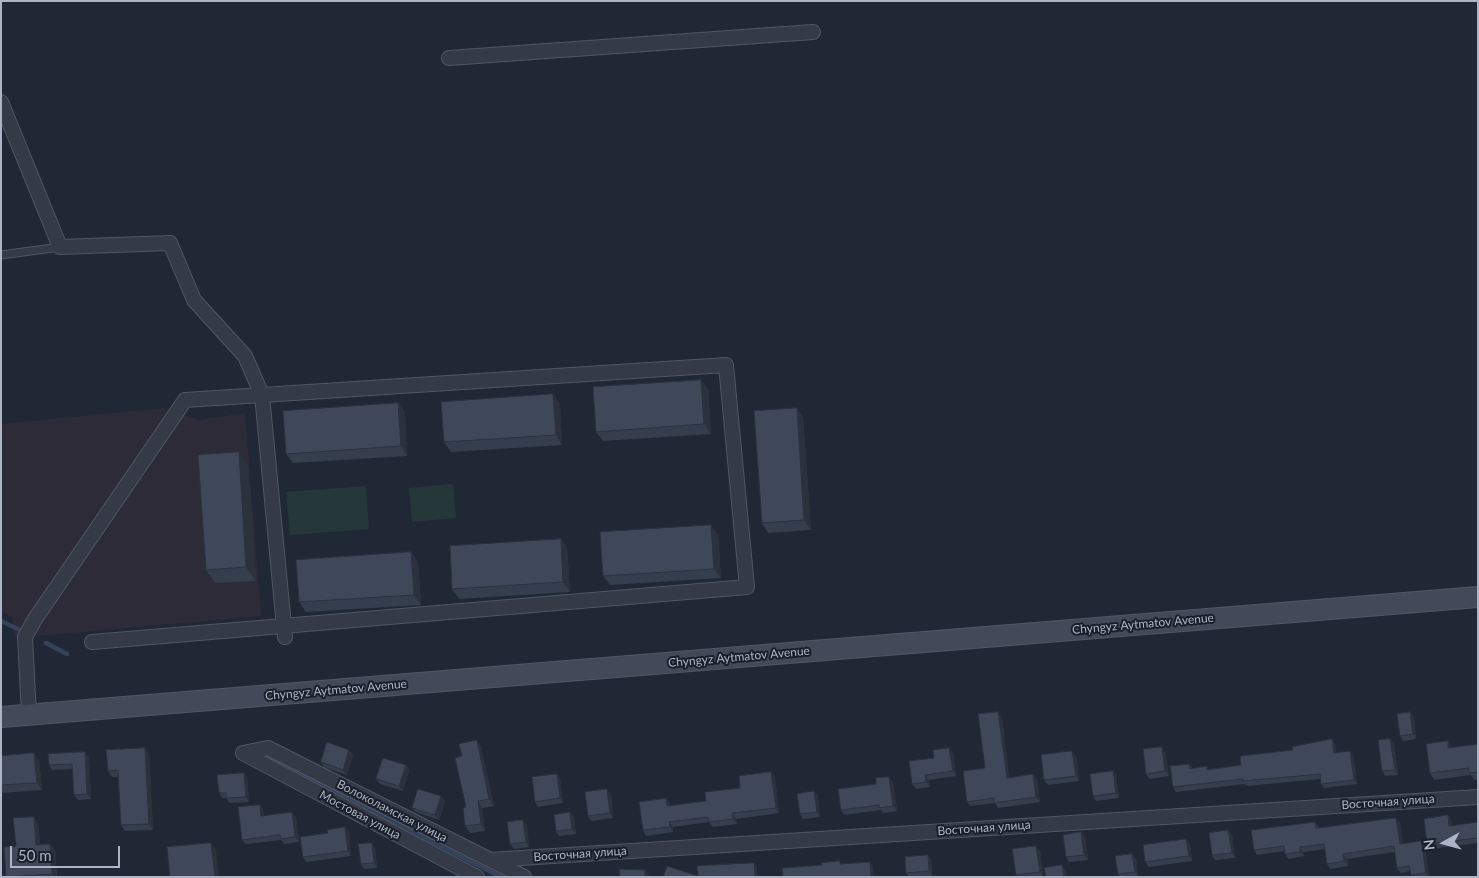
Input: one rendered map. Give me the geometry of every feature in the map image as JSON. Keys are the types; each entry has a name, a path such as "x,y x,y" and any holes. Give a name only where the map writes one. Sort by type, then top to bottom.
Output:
{"main road":[{"name":"Chyngyz Aytmatov Avenue","path":"1,717 1478,597"}],"street":[{"path":"449,58 813,32"},
{"path":"1,102 60,247 170,243 194,300 245,356 262,395 284,631"},
{"path":"29,715 25,637 35,619 185,400 726,365 747,587 284,631 92,642"},
{"name":"Волоколамская улица","path":"243,753 268,748 524,877"},
{"name":"Мостовая улица","path":"243,753 477,877"},
{"name":"Восточная улица","path":"490,860 1478,797"}],"lane":[{"path":"1,255 60,247"}],"shaded area":[{"path":"164,408 199,420 245,413 261,616 15,638 12,617 1,611 1,424"},
{"path":"453,484 456,518 412,522 409,488"},
{"path":"366,486 369,529 290,535 286,492"}],"building":[{"path":"701,380 704,424 596,432 593,387"},
{"path":"553,394 556,435 444,442 441,402"},
{"path":"398,403 401,446 286,454 283,411"},
{"path":"797,408 804,520 762,523 754,411"},
{"path":"239,452 246,567 206,570 198,455"},
{"path":"711,525 714,569 603,576 600,532"},
{"path":"561,539 563,582 452,589 450,546"},
{"path":"411,552 414,595 299,602 296,560"},
{"path":"998,712 1007,778 1033,774 1036,797 994,803 994,798 967,802 963,771 985,768 978,714"},
{"path":"1410,712 1413,734 1400,736 1397,714"},
{"path":"1332,739 1334,753 1350,751 1354,780 1321,784 1320,774 1243,781 1243,779 1173,787 1170,766 1189,764 1190,769 1207,766 1207,770 1241,765 1240,756 1293,750 1292,747"},
{"path":"1390,739 1395,770 1382,771 1378,740"},
{"path":"477,740 489,799 478,801 481,824 465,826 463,808 466,807 455,758 462,756 459,744"},
{"path":"1448,741 1448,748 1478,744 1478,772 1469,773 1469,768 1430,773 1426,744"},
{"path":"327,742 349,750 343,770 321,762"},
{"path":"1162,747 1165,771 1146,774 1143,749"},
{"path":"145,748 149,824 121,825 118,770 108,771 106,750"},
{"path":"949,748 953,771 925,775 926,782 912,784 909,761 934,758 933,750"},
{"path":"1072,751 1076,776 1044,780 1041,755"},
{"path":"85,752 87,794 74,795 72,764 49,765 48,754"},
{"path":"34,753 37,783 1,785 1,756"},
{"path":"383,758 406,765 399,786 376,779"},
{"path":"1113,771 1116,793 1093,796 1090,774"},
{"path":"771,772 776,808 732,813 733,819 709,822 708,817 669,822 670,827 643,830 639,802 666,798 667,806 706,801 705,792 740,788 739,776"},
{"path":"244,773 246,797 226,798 226,793 219,793 217,775"},
{"path":"557,774 560,798 535,802 532,777"},
{"path":"889,777 893,806 879,808 879,805 841,810 838,789 876,784 876,778"},
{"path":"418,789 441,796 435,815 412,808"},
{"path":"607,789 610,813 588,816 585,792"},
{"path":"814,791 817,812 800,814 797,794"},
{"path":"260,805 261,816 292,812 295,837 281,839 280,835 242,840 238,807"},
{"path":"570,812 572,829 556,831 554,815"},
{"path":"1448,815 1449,826 1478,822 1478,838 1427,844 1424,819"},
{"path":"34,817 36,845 50,844 52,874 6,877 4,847 16,846 13,818"},
{"path":"1396,818 1400,844 1421,841 1426,873 1411,875 1409,866 1397,868 1394,846 1343,854 1344,861 1327,864 1324,844 1300,847 1300,852 1285,854 1284,846 1254,850 1251,830 1315,822 1316,828"},
{"path":"523,820 526,842 510,844 507,822"},
{"path":"345,827 348,851 303,857 300,837 328,833 327,830"},
{"path":"1228,830 1232,853 1212,855 1209,833"},
{"path":"1081,832 1084,855 1066,857 1063,835"},
{"path":"1186,839 1189,856 1145,862 1143,845"},
{"path":"211,843 215,877 170,877 167,847"},
{"path":"372,843 374,863 361,864 358,844"},
{"path":"1036,846 1040,872 1016,875 1012,849"},
{"path":"1132,854 1135,872 1118,874 1115,856"},
{"path":"928,855 929,871 906,873 905,857"},
{"path":"840,861 840,864 870,862 871,877 783,877 782,868 822,865 821,863"},
{"path":"754,863 755,877 663,877 667,866 698,876 697,866"},
{"path":"1062,865 1064,877 1046,877 1044,868"},
{"path":"620,869 645,870 645,877 620,877"}],"waterway":[{"path":"1,621 22,631"},
{"path":"46,643 67,654"},
{"path":"260,754 501,877"}]}
